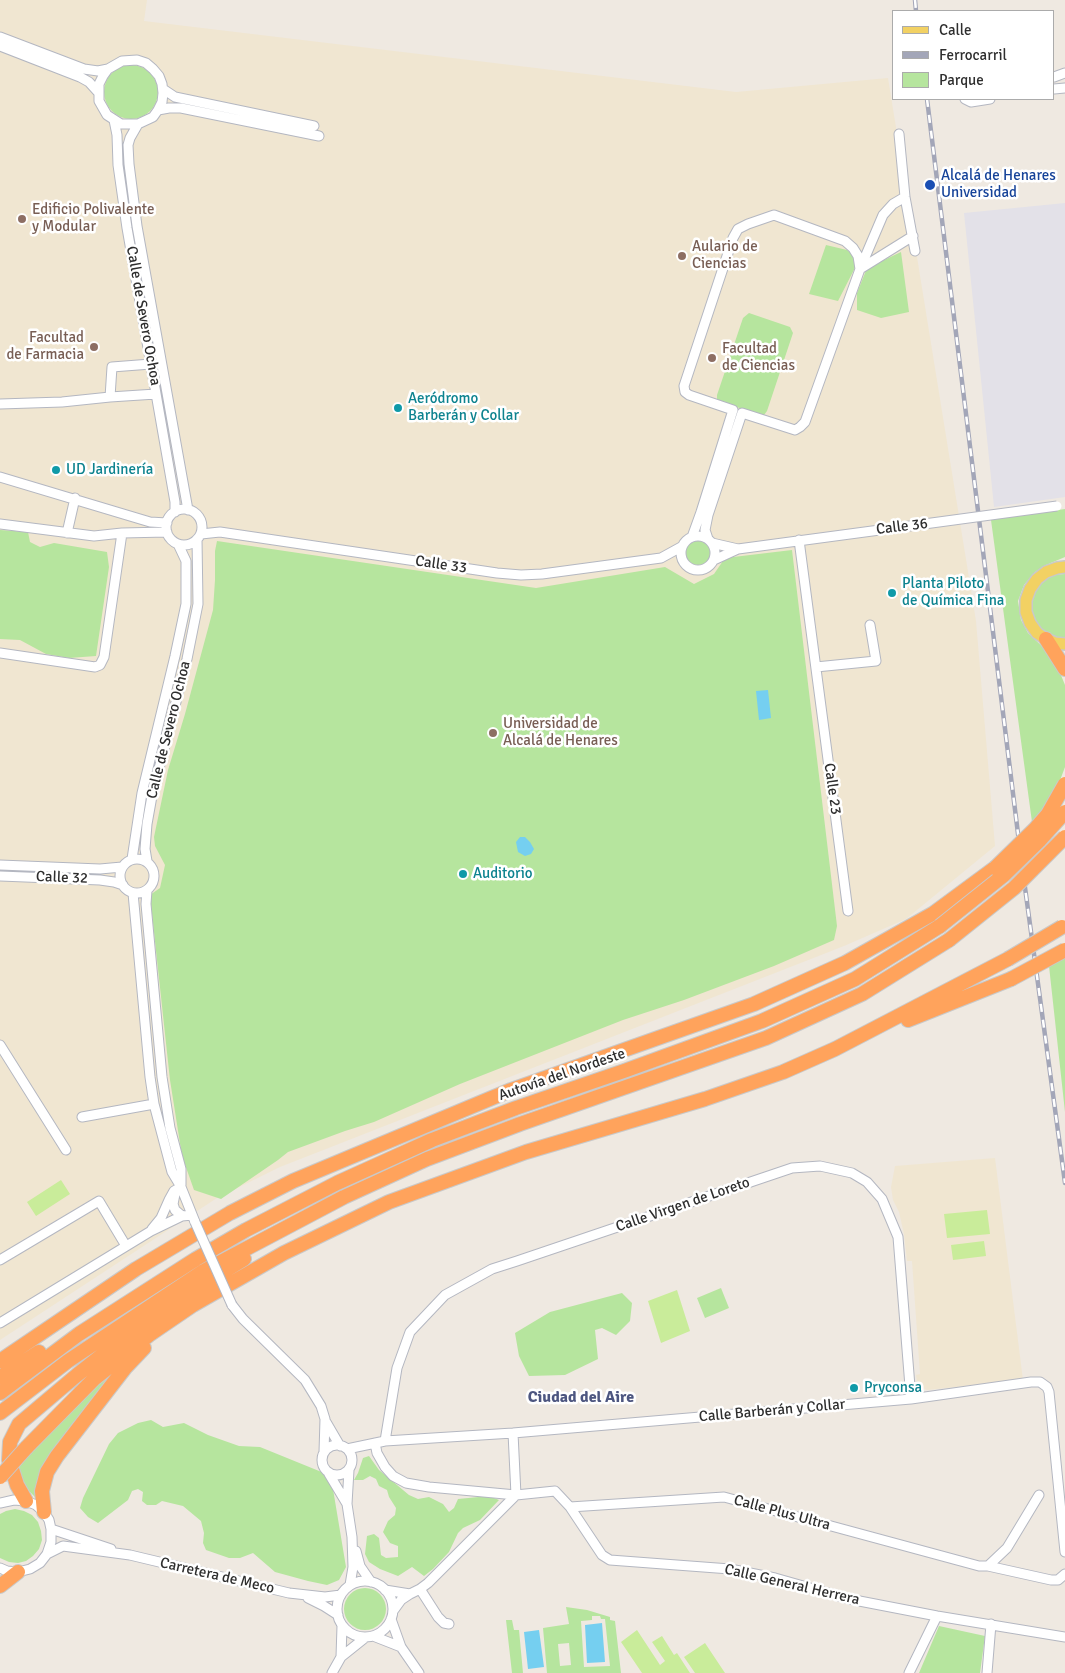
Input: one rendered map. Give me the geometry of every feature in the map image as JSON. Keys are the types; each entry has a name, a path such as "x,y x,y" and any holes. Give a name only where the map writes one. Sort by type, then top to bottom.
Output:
{"highway":[{"path":"1046,640 1065,669"},
{"path":"0,1361 136,1269 230,1213 293,1181 511,1090 754,1004 937,919 995,868 1035,829 1048,814 1065,784"},
{"path":"762,1021 850,972 937,919 1004,875 1040,841 1065,812"},
{"path":"0,1413 68,1361 202,1272 344,1197 427,1159 520,1124 766,1038 862,994 949,940 1014,888 1065,837"},
{"name":"Autovía del Nordeste","path":"196,1259 246,1230 337,1183 432,1140 516,1108 762,1021 855,978 937,919"},
{"path":"783,1072 835,1049 1008,959 1063,926"},
{"path":"0,1477 94,1379 149,1335 193,1305 284,1253 389,1202 526,1152 705,1099 783,1072 819,1062 910,1019 1010,979 1065,950"},
{"path":"26,1501 17,1485 9,1460 10,1442 18,1424 136,1328 344,1197"},
{"path":"0,1377 169,1266 196,1259"},
{"path":"0,1393 79,1334 196,1259"},
{"path":"44,1512 42,1491 47,1472 57,1456 125,1368 146,1346 193,1305"},
{"path":"0,1586 18,1572"}],"main road":[{"path":"1062,566 1046,572 1036,579 1026,600 1026,612 1030,623 1046,640 1065,644"}],"street":[{"path":"0,36 84,69 98,71 108,69 122,61 138,60 146,63 159,76 163,88 162,102 153,117 138,124 121,124 102,108 98,92 99,84 108,69"},
{"path":"0,46 80,77 89,82 98,92"},
{"path":"163,88 175,97 314,126"},
{"path":"967,100 971,102 982,100"},
{"path":"158,110 181,108 319,136"},
{"name":"Calle de Severo Ochoa","path":"114,120 127,228 175,502 175,512"},
{"name":"Calle de Severo Ochoa","path":"138,124 128,146 137,226 163,362 188,510"},
{"path":"899,134 905,197 915,251"},
{"path":"860,269 858,256 845,241 774,216 738,229 733,238 684,386 685,392 794,430 800,427 804,422 860,269 883,215 893,204 905,197"},
{"path":"860,269 913,236"},
{"path":"110,396 112,367 151,364"},
{"path":"0,404 62,402 110,396 156,394"},
{"path":"692,537 737,411"},
{"path":"710,541 697,536 685,541 680,552 683,564 687,568 698,571 708,568 714,560 715,548 705,530 737,411"},
{"path":"0,477 75,498 167,528"},
{"path":"66,533 75,498"},
{"name":"Calle 36","path":"714,560 738,549 1061,506"},
{"path":"188,510 195,513 201,521 202,527 199,537 191,543 185,545 178,544 170,537 167,528 171,515 175,512 188,510"},
{"name":"Calle 33","path":"201,521 220,532 497,573 522,575 661,558 681,547"},
{"path":"0,524 94,536 167,528"},
{"name":"Calle 33","path":"199,537 220,532"},
{"path":"0,653 95,667 100,665 104,657 122,533"},
{"name":"Calle de Severo Ochoa","path":"147,861 145,849 152,796 187,659 198,604 199,537"},
{"name":"Calle 23","path":"800,540 848,911"},
{"name":"Calle 36","path":"710,541 738,549"},
{"name":"Calle de Severo Ochoa","path":"132,859 142,793 185,612 187,590 186,562 178,544"},
{"name":"Calle 33","path":"661,558 683,564"},
{"path":"816,667 876,662 870,625"},
{"path":"137,858 147,861 154,869 153,884 147,890 138,893 129,891 123,885 120,876 122,867 132,859 137,858"},
{"name":"Calle 32","path":"0,865 100,869 122,867"},
{"name":"Calle 32","path":"0,876 100,880 123,885"},
{"path":"147,890 146,904 162,1077 170,1128 181,1169 178,1189 173,1204 175,1210 182,1216 193,1219"},
{"path":"133,893 150,1077 154,1104 172,1172 178,1189 232,1305 244,1320 305,1380 321,1406 325,1420 322,1464 347,1504"},
{"path":"0,1044 66,1150"},
{"path":"82,1117 154,1104"},
{"name":"Calle Virgen de Loreto","path":"375,1443 397,1368 410,1332 444,1295 492,1269 792,1168 820,1166 852,1173 867,1182 882,1199 898,1237 911,1399"},
{"path":"151,1231 161,1218 169,1200 178,1189"},
{"path":"0,1260 99,1201 126,1246"},
{"path":"0,1323 151,1231 182,1216"},
{"name":"Calle Barberán y Collar","path":"343,1447 911,1399 1040,1382 1049,1392 1065,1552"},
{"path":"325,1420 352,1459"},
{"path":"332,1673 341,1658 370,1636 384,1629 401,1600 420,1590 516,1495 513,1433"},
{"path":"341,1658 342,1626 337,1605 341,1595 350,1585 353,1568 352,1537 347,1504 348,1470 352,1459 375,1443 377,1453 385,1467 393,1476 406,1483 516,1495"},
{"path":"324,1452 329,1447 343,1447"},
{"path":"329,1474 338,1476 348,1470"},
{"name":"Calle General Herrera","path":"516,1495 555,1491 570,1506 602,1555 610,1560 730,1569 775,1578 849,1599 937,1616 1065,1636"},
{"path":"988,1566 1007,1548 1039,1495"},
{"name":"Calle Plus Ultra","path":"570,1506 724,1497 979,1566 988,1566 1051,1580 1058,1580 1065,1574"},
{"path":"0,1503 14,1500 26,1501 36,1505 49,1520 52,1542 47,1554 40,1563 30,1569 18,1572 0,1568"},
{"name":"Carretera de Meco","path":"51,1529 130,1555 304,1596"},
{"path":"352,1537 360,1566 371,1582"},
{"name":"Carretera de Meco","path":"47,1554 63,1546 130,1555"},
{"path":"350,1585 364,1581 381,1586 385,1590 391,1600 392,1615 401,1647 419,1673"},
{"path":"385,1590 410,1594"},
{"path":"420,1590 438,1617 444,1623 449,1624"},
{"path":"304,1596 325,1597 341,1595"},
{"path":"304,1596 338,1615"},
{"path":"909,1673 937,1616"},
{"path":"987,1673 991,1624"},
{"path":"342,1626 350,1633 370,1636 401,1647"}],"shaded area":[{"name":"Universidad de Alcalá de Henares","path":"0,0 147,0 144,21 736,92 888,78 976,621 995,846 906,919 844,946 280,1167 217,1198 0,1340"},
{"path":"1065,203 1065,497 994,507 964,213"},
{"path":"995,1158 1023,1380 927,1390 921,1387 916,1375 920,1374 912,1261 907,1261 899,1212 893,1200 891,1187 895,1166"}],"green space":[{"path":"126,65 136,65 146,69 154,77 158,92 154,107 146,115 136,119 126,119 116,115 108,107 104,97 104,87 108,77 116,69"},
{"path":"826,245 847,250 859,260 838,301 809,294"},
{"path":"901,252 909,312 881,318 857,310 857,293 867,268"},
{"path":"749,313 790,327 793,333 764,415 717,399 743,318"},
{"path":"1065,509 1065,557 1035,572 1024,585 1018,601 1021,620 1028,633 1048,652 1058,668 1065,685 1065,767 1059,783 1043,810 1032,822 991,520"},
{"path":"0,530 28,532 30,542 40,547 54,543 107,552 109,567 96,656 69,658 46,654 20,640 0,639"},
{"path":"217,541 536,588 665,567 694,584 714,574 725,558 792,550 837,926 834,940 774,966 684,1000 623,1020 460,1084 374,1122 288,1152 221,1199 194,1190 182,1156 170,1080 150,895 160,888 165,865 155,846 154,837 168,770 213,610"},
{"path":"698,541 706,545 710,553 706,561 698,565 690,561 686,553 690,545"},
{"path":"1065,574 1065,638 1056,638 1045,633 1037,624 1032,613 1032,601 1036,590 1043,581 1054,575"},
{"path":"1065,957 1065,1112 1049,966"},
{"path":"61,1180 70,1194 36,1216 27,1202"},
{"path":"987,1210 990,1234 947,1238 944,1214"},
{"path":"984,1241 986,1256 953,1260 951,1245"},
{"path":"721,1288 729,1308 705,1318 697,1298"},
{"path":"677,1290 690,1331 661,1343 648,1301"},
{"path":"622,1293 632,1303 630,1321 616,1335 602,1328 595,1330 598,1359 565,1375 529,1376 519,1356 515,1333 550,1312"},
{"path":"122,1363 107,1380 48,1461 37,1499 29,1491 17,1470 35,1447 106,1376"},
{"path":"151,1420 163,1427 184,1423 208,1435 239,1446 260,1447 324,1473 333,1489 346,1567 339,1580 327,1585 308,1581 275,1572 253,1553 240,1558 229,1558 206,1550 203,1543 204,1533 201,1521 183,1506 162,1501 156,1505 147,1505 142,1501 143,1492 138,1489 132,1491 128,1500 98,1523 88,1517 80,1508 109,1444 118,1433 138,1423"},
{"path":"369,1456 379,1470 409,1495 418,1499 429,1497 443,1504 449,1512 454,1508 458,1499 489,1496 499,1500 480,1520 463,1528 458,1533 449,1552 424,1576 412,1567 398,1576 380,1569 369,1562 365,1554 367,1536 374,1534 379,1538 381,1555 386,1558 398,1557 398,1546 390,1543 383,1532 388,1521 395,1515 396,1508 387,1490 379,1486 376,1479 370,1476 363,1480 354,1480 363,1458"},
{"path":"15,1509 32,1515 38,1522 42,1540 39,1549 33,1556 26,1561 18,1563 0,1558 0,1514"},
{"path":"365,1588 380,1594 386,1609 380,1624 365,1630 350,1624 344,1609 350,1594"},
{"path":"566,1607 587,1610 610,1617 610,1620 615,1621 621,1673 547,1673 543,1628 569,1624","holes":["592,1616 600,1616 601,1619 605,1619 610,1666 584,1667 581,1621 592,1620","569,1643 571,1665 560,1666 558,1644"]},
{"path":"506,1620 512,1620 514,1630 519,1630 523,1673 512,1673"},
{"path":"939,1626 985,1636 980,1673 919,1673"},
{"path":"637,1630 660,1665 665,1661 652,1642 662,1636 674,1655 677,1653 690,1673 642,1673 621,1642"},
{"path":"705,1643 725,1673 695,1673 684,1657"}],"water":[{"path":"768,690 771,718 759,720 756,691"},
{"path":"520,837 525,837 530,842 534,849 531,854 525,856 518,852 516,842"},
{"path":"602,1623 605,1662 587,1663 585,1625"},
{"path":"539,1630 544,1667 528,1669 524,1632"}],"railway":[{"path":"915,0 916,10"},
{"path":"927,100 1021,858 1065,1183"}],"place":[{"name":"Alcalá de Henares Universidad","path":"930,185"},
{"name":"Edificio Polivalente y Modular","path":"22,219"},
{"name":"Aulario de Ciencias","path":"682,256"},
{"name":"Facultad de Farmacia","path":"94,347"},
{"name":"Facultad de Ciencias","path":"712,358"},
{"name":"Aeródromo Barberán y Collar","path":"398,408"},
{"name":"UD Jardinería","path":"56,470"},
{"name":"Planta Piloto de Química Fina","path":"892,593"},
{"name":"Universidad de Alcalá de Henares","path":"493,733"},
{"name":"Auditorio","path":"463,874"},
{"name":"Pryconsa","path":"854,1388"}],"district":[{"name":"Ciudad del Aire","path":"581,1398"}]}
